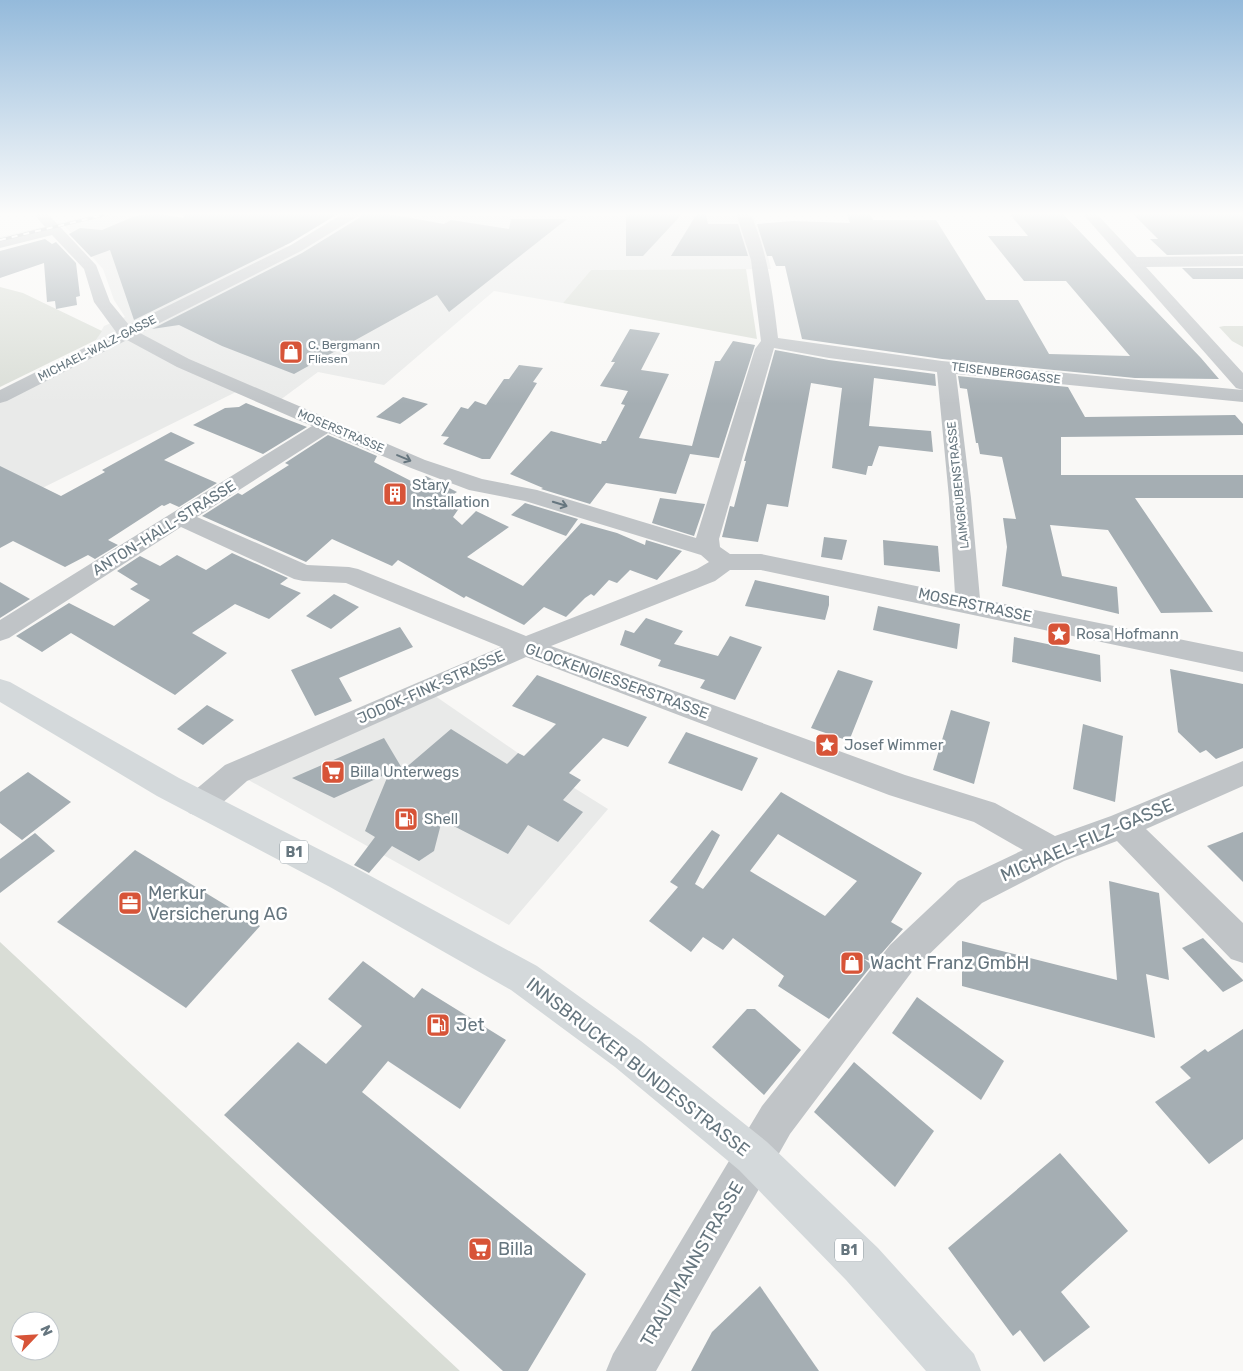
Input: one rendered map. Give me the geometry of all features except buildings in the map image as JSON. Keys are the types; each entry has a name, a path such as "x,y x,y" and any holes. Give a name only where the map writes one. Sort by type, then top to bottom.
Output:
{"main road":[{"name":"INNSBRUCKER BUNDESSTRASSE","path":"0,689 168,787 342,877 524,978 628,1054 753,1156 862,1264 958,1371"}],"street":[{"name":"MOSERSTRASSE","path":"94,277 102,302 119,326 127,333 183,363 418,464 477,485 529,495 717,556 761,562 968,603 1243,662"},
{"name":"MICHAEL-WALZ-GASSE","path":"0,397 238,277"},
{"path":"717,556 706,539 764,349 770,342 761,277"},
{"path":"1147,277 1243,384"},
{"name":"TEISENBERGGASSE","path":"770,342 836,354 1036,378 1243,396"},
{"name":"LAIMGRUBENSTRASSE","path":"946,366 960,498 968,603"},
{"name":"ANTON-HALL-STRASSE","path":"0,632 328,424"},
{"name":"GLOCKENGIESSERSTRASSE","path":"179,518 303,573 349,575 524,647 900,786 984,812 1053,851"},
{"name":"JODOK-FINK-STRASSE","path":"200,804 236,773 524,647 706,575 717,556"},
{"name":"MICHAEL-FILZ-GASSE","path":"753,1156 776,1120 902,958 970,892 1053,851 1122,825 1243,773"},
{"path":"1122,825 1243,947"},
{"name":"TRAUTMANNSTRASSE","path":"630,1371 753,1156"}],"shaded area":[{"path":"106,277 585,277 563,303 494,291 384,385 318,372 276,403 244,388 0,509 0,397 102,345 96,340 104,326 125,317 114,300"},
{"path":"585,277 747,277 757,339 563,303"},
{"path":"0,287 23,293 102,331 96,340 0,387"},
{"path":"1243,326 1243,347 1232,341 1219,327"},
{"path":"425,689 518,753 608,809 509,925 236,773"},
{"path":"0,942 460,1371 0,1371"}],"place":[{"name":"C. Bergmann Fliesen","path":"291,352"},
{"name":"Stary Installation","path":"395,494"},
{"name":"Rosa Hofmann","path":"1059,634"},
{"name":"Josef Wimmer","path":"827,745"},
{"name":"Billa Unterwegs","path":"333,772"},
{"name":"Shell","path":"406,819"},
{"name":"Merkur Versicherung AG","path":"130,903"},
{"name":"Wacht Franz GmbH","path":"852,963"},
{"name":"Jet","path":"438,1025"},
{"name":"Billa","path":"480,1249"}]}
